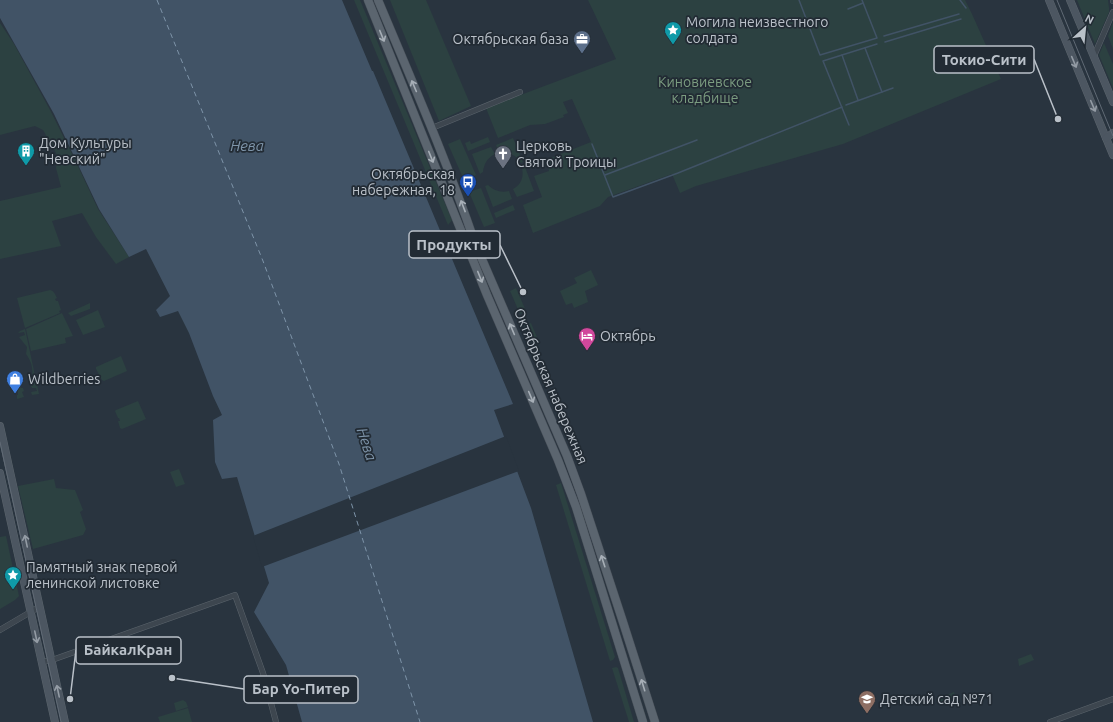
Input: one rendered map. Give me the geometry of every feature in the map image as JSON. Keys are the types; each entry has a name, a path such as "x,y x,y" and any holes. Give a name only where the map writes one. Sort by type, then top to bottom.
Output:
{"main road":[{"name":"Октябрьская набережная","path":"368,0 484,288 565,475 643,722"},
{"name":"Октябрьская набережная","path":"378,0 432,128 475,243 571,467 655,722"},
{"path":"1049,0 1110,139 1113,155"},
{"path":"1070,0 1113,102"},
{"path":"1110,139 1113,133"},
{"path":"0,426 65,722"},
{"path":"0,473 55,722"}],"street":[{"path":"1094,56 1113,12"},
{"path":"432,128 520,92"},
{"path":"42,662 52,660 235,595 263,673 276,722"},
{"path":"0,630 40,607"},
{"path":"1050,722 1113,699"}],"green space":[{"path":"354,0 360,0 452,220 448,225"},
{"path":"390,0 426,0 471,106 439,121"},
{"name":"Киновиевское кладбище","path":"588,0 965,0 1001,79 843,144 696,186 680,193 672,174 608,197 600,206 533,233 523,205 542,197 534,176 549,171 547,163 553,157 591,142 572,99 563,102 568,113 563,115 564,117 545,124 530,125 498,138 486,108 616,59"},
{"path":"1077,0 1108,0 1109,12 1095,44"},
{"path":"1113,22 1113,49 1108,36"},
{"path":"0,23 14,44 50,110 98,209 129,257 116,264 96,237 82,213 52,221 61,246 0,259 0,201 61,187 56,168 56,153 43,130 35,126 0,135"},
{"path":"1104,43 1113,64 1113,88 1099,55"},
{"path":"488,137 490,142 468,151 465,143 470,141 471,144"},
{"path":"513,138 523,162 521,163 512,155 499,153 496,145"},
{"path":"460,139 476,175 464,180 448,144"},
{"path":"491,147 495,154 488,159 483,172 480,174 472,154"},
{"path":"525,167 534,191 517,197 513,189 520,183 523,171 522,168"},
{"path":"488,185 498,191 509,191 512,199 493,207 485,186"},
{"path":"481,188 495,223 484,227 469,192"},
{"path":"513,205 515,210 496,218 494,213"},
{"path":"591,270 598,285 585,291 588,302 574,308 572,303 566,305 560,291 577,283 574,278"},
{"path":"516,288 526,311 520,314 510,291"},
{"path":"50,290 57,298 55,299 58,301 61,310 59,311 60,313 25,328 17,298"},
{"path":"90,303 90,309 71,316 68,313"},
{"path":"98,310 105,327 83,335 76,320"},
{"path":"62,313 73,336 65,338 66,343 31,351 26,329"},
{"path":"531,323 539,342 533,345 524,326"},
{"path":"25,329 39,394 32,395 31,392 37,391 36,388 32,388 31,386 32,366 26,354 27,347 19,337 25,335 24,332 18,333"},
{"path":"121,356 127,371 104,381 102,380 96,367"},
{"path":"21,381 22,384 20,385 24,391 22,392 24,397 17,399 19,389 17,382"},
{"path":"138,401 146,419 122,429 120,428 118,421 120,421 115,411"},
{"path":"179,469 185,484 176,487 170,472"},
{"path":"54,479 56,488 75,490 83,510 80,512 86,529 83,535 33,549 18,486"},
{"path":"561,483 615,657 610,661 556,485"},
{"path":"6,536 19,596 0,609 0,537"},
{"path":"1031,654 1034,660 1019,666 1018,659"},
{"path":"612,668 618,668 634,722 629,722"},
{"path":"954,692 957,700 942,705 939,698"},
{"path":"183,700 186,702 188,707 176,711 174,703"},
{"path":"188,708 192,722 160,722 158,717"}],"water":[{"name":"Нева","path":"0,0 342,0 513,404 494,410 531,508 593,722 302,722 286,665 254,612 269,583 237,477 222,479 215,462 213,420 222,415 213,396 189,333 178,311 160,317 156,310 170,296 146,249 129,257 99,209 54,114 0,18"}],"pier":[{"path":"506,436 519,471 262,567 253,536"}],"waterway":[{"path":"799,0 820,55 877,38 862,0"},
{"path":"960,0 966,8"},
{"path":"848,9 863,3"},
{"path":"884,36 959,14"},
{"path":"885,42 961,19"},
{"path":"849,125 823,61 877,44"},
{"path":"865,48 882,92"},
{"path":"842,55 858,100"},
{"path":"846,105 893,88"},
{"path":"592,144 613,197 678,173 842,107"},
{"path":"605,175 697,140"}],"ferry route":[{"path":"157,0 263,261 339,464 420,722"}],"tram line":[{"path":"1057,0 1113,136"},
{"path":"0,442 61,722"}],"place":[{"name":"Могила неизвестного солдата","path":"673,45"},
{"name":"Октябрьская база","path":"582,54"},
{"name":"Токио-Сити","path":"1058,119"},
{"name":"Дом Культуры \"Невский\"","path":"26,166"},
{"name":"Церковь Святой Троицы","path":"503,169"},
{"name":"Октябрьская набережная, 18","path":"468,197"},
{"name":"Продукты","path":"523,292"},
{"name":"Октябрь","path":"587,351"},
{"name":"Wildberries","path":"15,394"},
{"name":"Памятный знак первой ленинской листовке","path":"13,590"},
{"name":"Бар Yo-Питер","path":"172,678"},
{"name":"БайкалКран","path":"70,699"},
{"name":"Детский сад №71","path":"867,714"}]}
